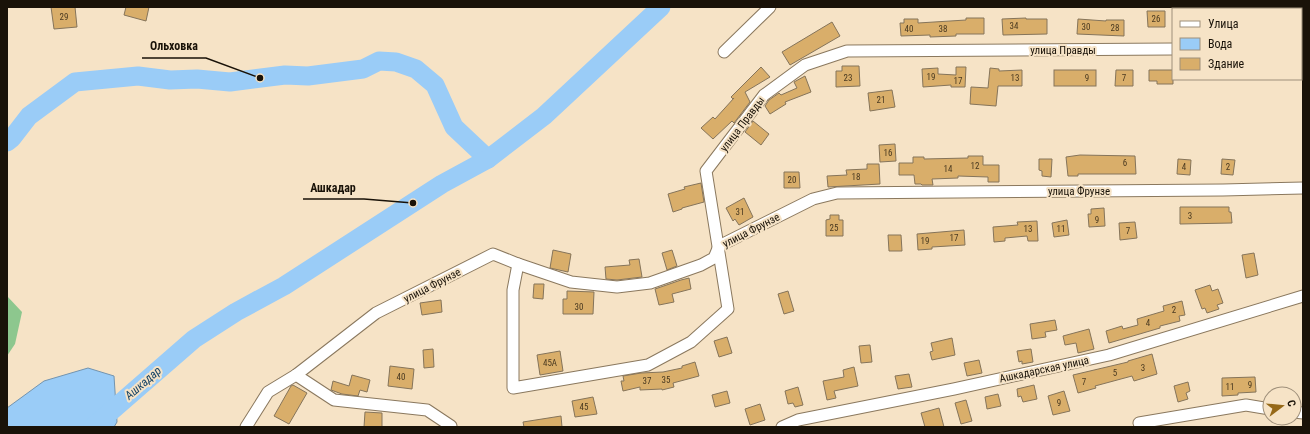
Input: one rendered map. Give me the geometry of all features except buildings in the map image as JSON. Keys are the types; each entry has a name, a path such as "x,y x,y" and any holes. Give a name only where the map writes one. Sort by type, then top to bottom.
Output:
{"street":[{"path":"724,52 770,7"},
{"name":"улица Правды","path":"518,264 513,290 513,388 648,365 691,342 728,309 706,172 764,95 805,65 847,51 1172,49"},
{"name":"улица Фрунзе","path":"246,427 268,392 296,375 376,313 493,254 571,282 617,287 650,283 701,265 714,258 719,246 813,199 837,193 1303,188"},
{"name":"Ашкадарская улица","path":"782,427 798,420 1109,355 1303,296"},
{"path":"296,375 334,400 427,410 451,426"},
{"path":"1139,423 1246,405 1262,408"}],"green space":[{"path":"7,296 22,312 15,344 7,356"}],"water":[{"path":"88,368 114,376 117,422 114,427 7,427 7,408 44,381"}],"waterway":[{"name":"Ашкадар","path":"93,427 194,339 236,312 284,286 442,184 488,159 544,116 661,7"},
{"path":"7,142 12,138 29,116 75,82 138,76 170,80 197,79 230,82 285,75 308,76 363,69 379,61 396,62 416,69 435,85 454,127 488,159"}],"place":[{"name":"Ольховка","path":"260,78"},
{"name":"Ашкадар","path":"413,203"}]}
